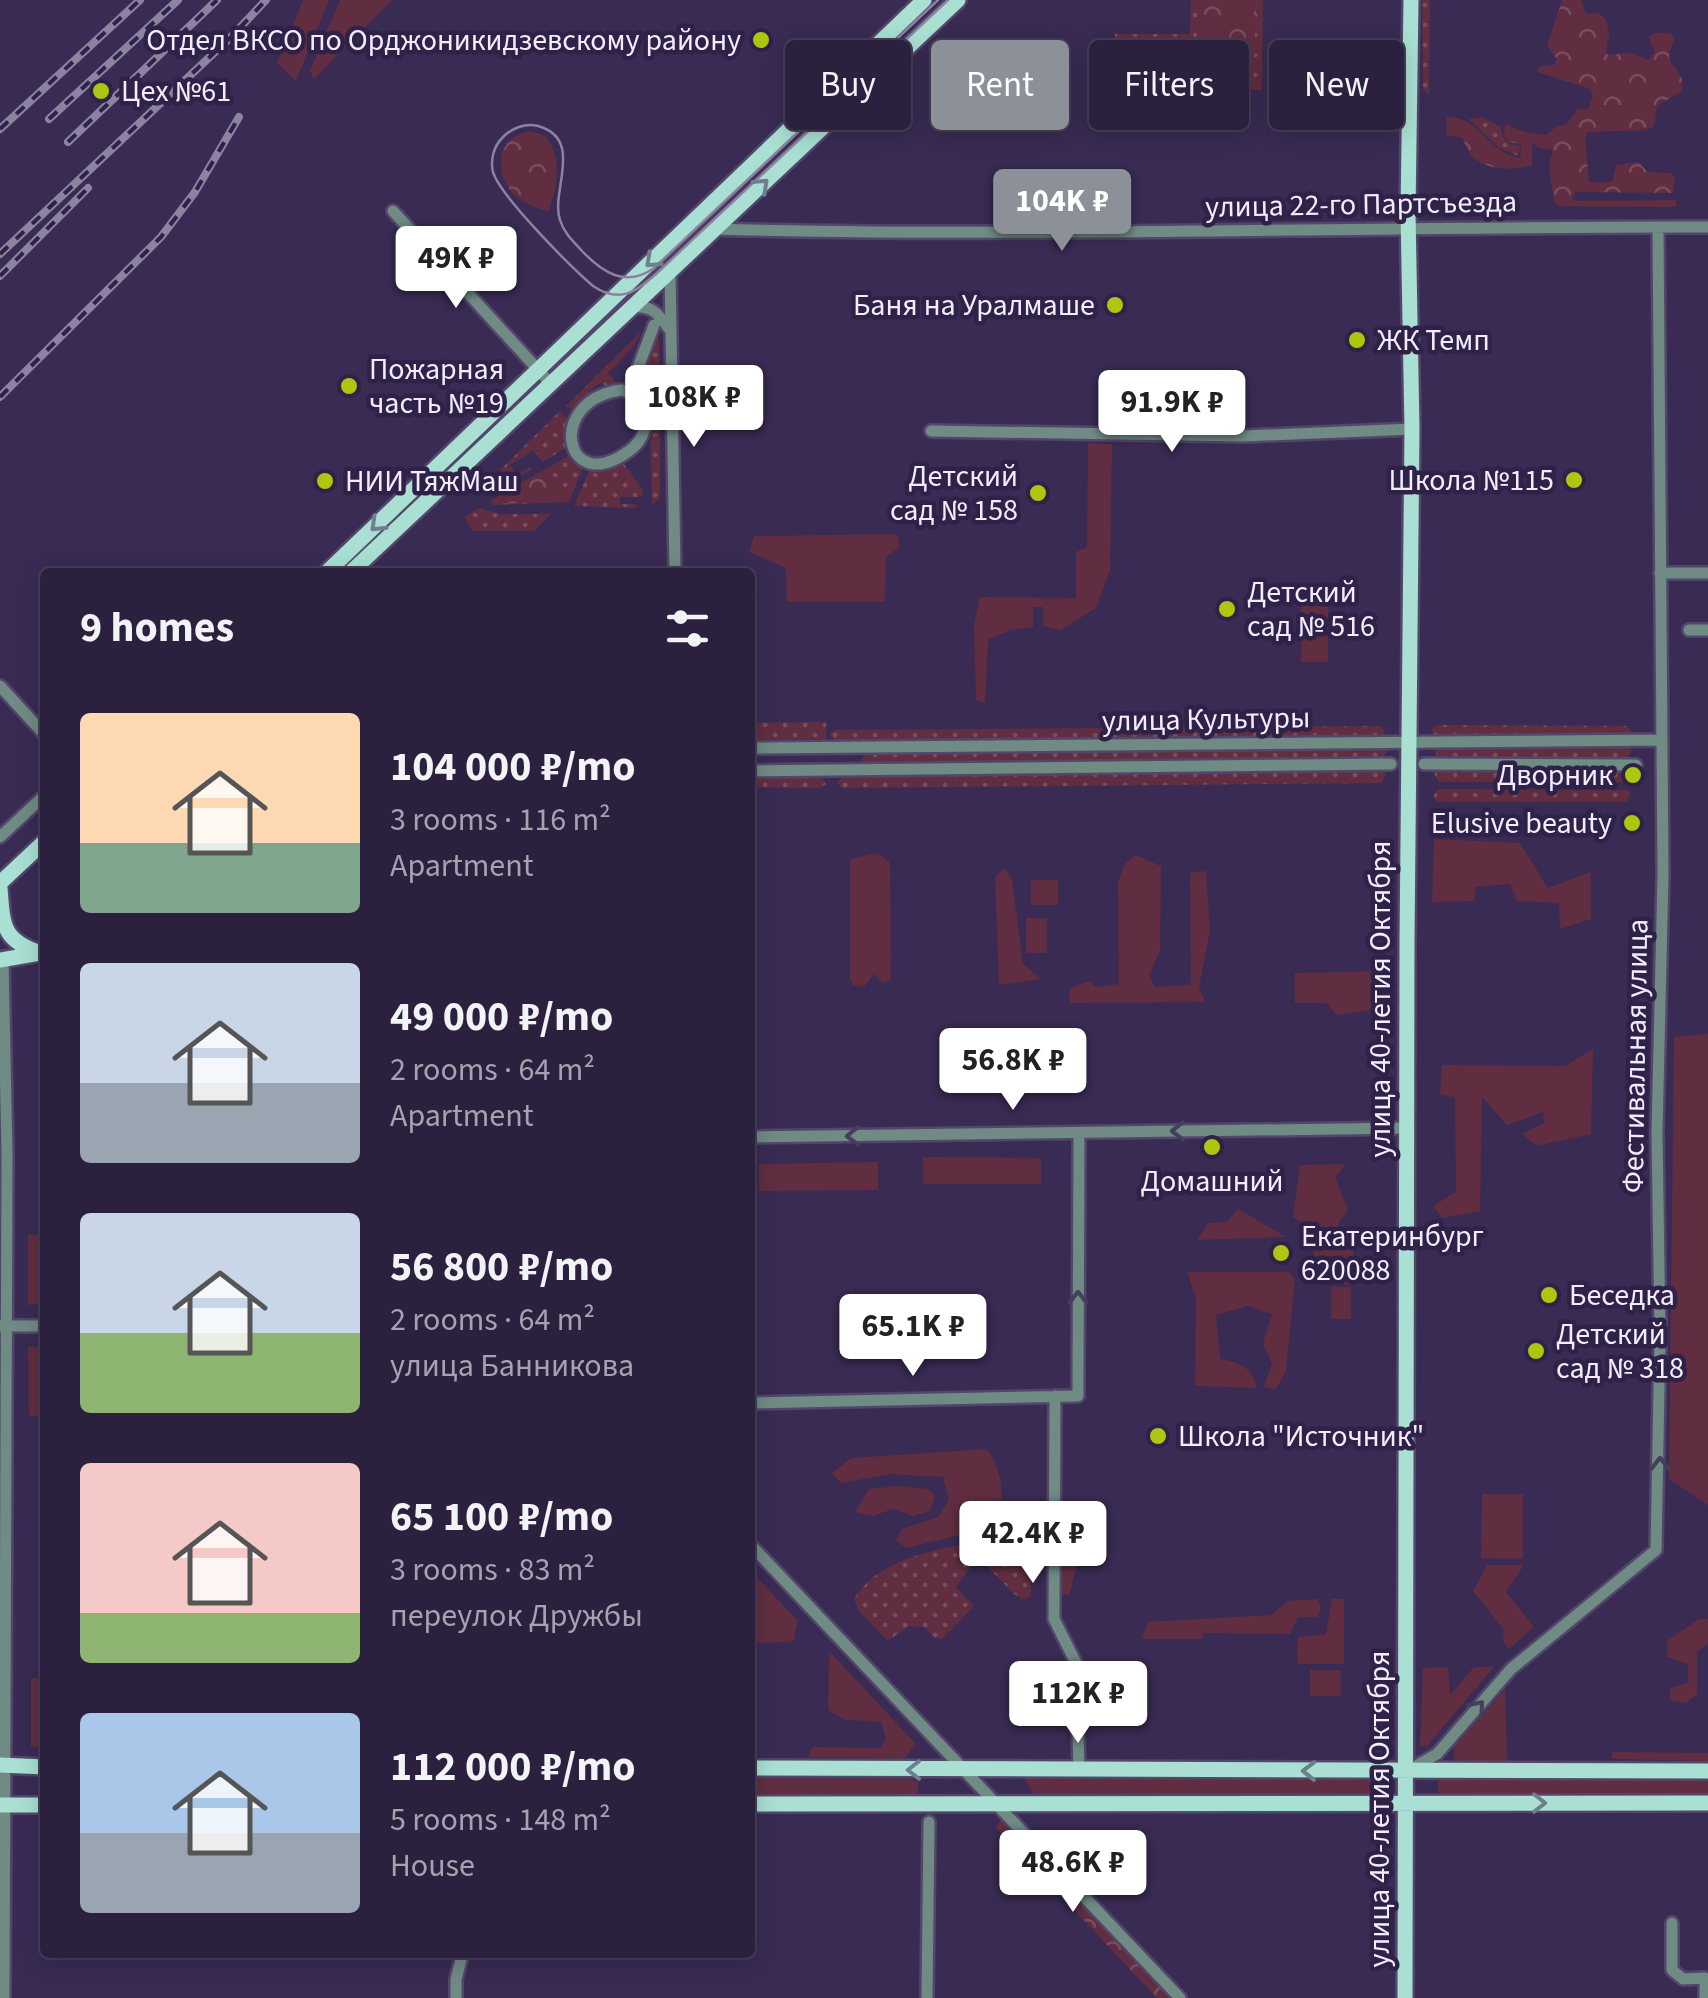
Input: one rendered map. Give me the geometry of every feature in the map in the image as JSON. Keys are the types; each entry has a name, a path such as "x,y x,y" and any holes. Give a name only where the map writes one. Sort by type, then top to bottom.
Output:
{"main road":[{"path":"332,568 924,0"},
{"path":"356,568 958,0"},
{"name":"улица 40-летия Октября","path":"1405,1998 1411,0"},
{"path":"40,846 0,886 1,959 40,952"},
{"path":"3,925 19,944 40,951"},
{"path":"3,1765 40,1767"},
{"path":"755,1768 1708,1771"},
{"path":"755,1804 1708,1802"},
{"path":"3,1804 40,1805"}],"street":[{"path":"394,210 551,384"},
{"name":"улица 22-го Партсъезда","path":"714,230 1058,234 1280,232 1408,226 1708,227"},
{"name":"Фестивальная улица","path":"1406,1772 1437,1754 1511,1669 1656,1550 1660,1335 1656,1133 1663,874 1658,227"},
{"path":"670,271 675,568"},
{"path":"632,307 654,309 669,329"},
{"path":"629,392 654,325"},
{"path":"629,392 639,398 646,413 641,440 608,463 598,465 585,460 572,444 574,419 604,395 629,392"},
{"path":"931,431 1244,436 1412,429"},
{"path":"1660,573 1708,573"},
{"path":"1689,630 1708,630"},
{"path":"0,686 40,730"},
{"name":"улица Культуры","path":"755,748 1662,740"},
{"name":"улица Культуры","path":"755,771 1390,764"},
{"path":"1424,764 1636,764"},
{"path":"0,836 40,800"},
{"path":"1,959 4,1998"},
{"path":"755,1137 1408,1128"},
{"path":"755,1403 1078,1396 1079,1133"},
{"path":"3,1326 40,1326"},
{"path":"1054,1396 1054,1619 1076,1663 1078,1769"},
{"path":"755,1549 1180,1998"},
{"path":"927,1998 929,1822"},
{"path":"1672,1923 1672,1970 1683,1978 1705,1978 1705,1998"},
{"path":"456,1998 462,1958"}],"green space":[{"path":"303,0 329,0 296,81 277,63"},
{"path":"340,0 392,0 314,79 310,71"},
{"path":"1191,0 1263,0 1262,90 1249,90 1249,40 1115,40 1115,34 1190,34"},
{"path":"1198,0 1256,0 1253,85 1249,85 1249,40 1197,40"},
{"path":"1422,0 1430,0 1429,95 1423,89"},
{"path":"1562,0 1581,0 1586,14 1598,13 1606,19 1608,55 1632,53 1648,60 1655,53 1649,37 1670,33 1674,39 1669,60 1683,83 1682,91 1657,106 1654,126 1647,130 1588,132 1585,138 1589,182 1612,182 1616,165 1638,162 1648,172 1671,173 1675,177 1673,193 1576,192 1574,201 1676,200 1676,207 1559,206 1554,202 1550,176 1551,149 1539,148 1532,142 1532,165 1499,168 1475,159 1462,138 1446,135 1447,116 1460,119 1499,149 1520,158 1522,144 1509,142 1504,136 1505,124 1546,135 1557,126 1566,125 1578,109 1588,109 1593,95 1588,88 1537,72 1540,66 1554,65 1557,59 1547,46"},
{"path":"1481,117 1501,127 1509,144 1521,146 1518,156 1498,147 1469,119"},
{"path":"531,131 545,136 557,163 548,212 518,198 501,168 501,158 510,140"},
{"path":"642,331 633,347 608,373 617,384 610,390 598,384 571,409 566,406"},
{"path":"653,336 659,339 660,404 646,405 646,386 636,380"},
{"path":"560,411 566,417 567,447 543,462 533,450 510,465 517,475 532,469 488,495 483,487"},
{"path":"650,415 660,415 660,494 652,504"},
{"path":"1088,443 1112,444 1110,570 1096,608 1061,630 1043,626 1043,607 1033,607 1033,627 1010,630 988,640 985,703 976,700 974,624 980,597 1076,598 1076,552 1087,547"},
{"path":"570,455 583,468 569,502 493,505 491,501"},
{"path":"624,464 643,490 642,497 620,497 620,504 637,504 636,508 574,506 589,471"},
{"path":"542,471 561,493 560,501 495,504 494,499"},
{"path":"479,508 498,514 551,514 534,531 473,531 464,517"},
{"path":"897,534 900,547 886,557 885,602 787,602 786,568 749,552 754,536"},
{"path":"1301,600 1328,600 1328,662 1301,662"},
{"path":"826,722 826,739 755,740 755,723"},
{"path":"1438,725 1626,726 1631,730 1629,737 1434,737 1432,729"},
{"path":"1381,726 1385,731 1383,737 835,742 830,734 835,730"},
{"path":"1439,746 1627,746 1632,751 1627,758 1439,759 1434,750"},
{"path":"1382,747 1387,752 1381,759 866,765 861,760 867,753"},
{"path":"1439,769 1627,769 1632,774 1627,782 1439,782 1434,773"},
{"path":"1382,770 1386,775 1381,783 842,788 837,783 843,776"},
{"path":"755,775 821,775 826,784 821,788 755,787"},
{"path":"1438,789 1627,790 1631,794 1626,802 1438,802 1433,797"},
{"path":"1434,839 1520,843 1548,888 1591,872 1591,919 1560,929 1559,903 1517,901 1510,884 1476,887 1474,901 1432,902"},
{"path":"878,853 890,863 891,980 882,983 874,974 864,987 853,985 850,979 850,859"},
{"path":"1135,855 1161,866 1160,950 1149,976 1155,987 1191,985 1190,873 1206,871 1210,931 1199,987 1205,1002 1069,1003 1070,988 1091,981 1094,987 1119,984 1118,881 1125,864"},
{"path":"1004,868 1012,880 1023,964 1041,979 999,985 995,877"},
{"path":"1031,880 1058,880 1058,905 1031,905"},
{"path":"1026,918 1047,918 1047,953 1026,953"},
{"path":"1386,971 1385,1008 1337,1015 1326,1003 1295,1003 1295,973"},
{"path":"1708,1034 1708,1505 1669,1479 1674,1037"},
{"path":"1593,1049 1591,1134 1537,1146 1522,1134 1544,1123 1543,1112 1507,1125 1482,1097 1480,1211 1442,1218 1433,1206 1456,1192 1455,1097 1440,1095 1442,1065 1565,1066"},
{"path":"923,1157 1041,1158 1041,1184 923,1184"},
{"path":"878,1162 878,1190 759,1191 759,1164"},
{"path":"1346,1164 1335,1177 1348,1210 1338,1224 1343,1247 1354,1250 1349,1285 1340,1282 1336,1256 1314,1256 1309,1227 1293,1217 1300,1165"},
{"path":"1238,1209 1286,1237 1197,1240 1208,1223 1227,1222"},
{"path":"28,1235 40,1235 40,1304 28,1305"},
{"path":"1187,1272 1289,1272 1295,1278 1286,1371 1276,1389 1264,1387 1272,1364 1263,1343 1272,1314 1248,1306 1216,1315 1220,1359 1244,1367 1257,1388 1195,1386 1196,1299"},
{"path":"1331,1287 1351,1287 1351,1319 1331,1319"},
{"path":"40,1346 40,1416 29,1416 28,1347"},
{"path":"987,1449 997,1467 1001,1488 1000,1508 993,1527 906,1548 896,1540 902,1529 938,1517 949,1500 943,1477 892,1474 841,1483 832,1473 851,1458"},
{"path":"869,1489 928,1489 935,1495 930,1511 913,1516 892,1509 874,1516 855,1512"},
{"path":"1482,1494 1523,1494 1523,1559 1481,1558"},
{"path":"1059,1528 1079,1528 1078,1563 1069,1595 1059,1594"},
{"path":"1004,1536 1031,1548 1031,1595 1025,1600 982,1561 972,1565 956,1587 974,1606 942,1639 935,1638 924,1627 909,1626 888,1641 859,1611 854,1599 882,1571 921,1554"},
{"path":"1487,1565 1524,1565 1506,1592 1534,1627 1509,1649 1503,1641 1504,1630 1473,1591"},
{"path":"755,1575 798,1621 793,1642 755,1643"},
{"path":"1317,1599 1321,1606 1318,1617 1298,1617 1290,1634 1203,1633 1202,1639 1141,1639 1148,1622 1271,1615 1288,1601"},
{"path":"1332,1599 1344,1599 1344,1664 1297,1664 1298,1637 1326,1634"},
{"path":"1699,1619 1708,1619 1708,1643 1697,1652 1697,1694 1686,1703 1670,1701 1670,1688 1688,1683 1688,1664 1667,1657 1667,1641"},
{"path":"829,1651 916,1744 905,1758 807,1757 813,1747 881,1748 886,1739 881,1722 845,1720 828,1710"},
{"path":"1448,1667 1450,1695 1474,1667 1494,1667 1427,1746 1420,1746 1423,1668"},
{"path":"1310,1670 1341,1670 1341,1696 1310,1696"},
{"path":"31,1678 40,1678 40,1747 31,1747"},
{"path":"1505,1689 1507,1761 1454,1762 1454,1747"},
{"path":"1612,1752 1708,1753 1708,1761 1612,1759"},
{"path":"1708,1777 1708,1795 1443,1797 1438,1792 1438,1783 1443,1778"},
{"path":"755,1778 918,1781 918,1794 755,1797"},
{"path":"1024,1778 1369,1779 1378,1781 1378,1794 1050,1797 1035,1796"},
{"path":"1002,1818 1052,1869 1045,1879 996,1828"},
{"path":"1063,1879 1175,1998 1157,1998 1061,1896"}],"tram line":[{"path":"938,0 644,274 624,277 607,271 590,259 567,233 558,208 563,154 552,133 533,125 510,131 495,149 493,172 522,214 593,286 611,294 627,293 657,273 948,0"}],"railway":[{"path":"0,129 140,0"},
{"path":"49,119 178,0"},
{"path":"68,142 217,0"},
{"path":"0,254 266,0"},
{"path":"0,397 161,237 195,192 239,117"},
{"path":"0,276 88,188"}],"place":[{"name":"Отдел ВКСО по Орджоникидзевскому району","path":"761,40"},
{"name":"Цех №61","path":"101,91"},
{"name":"Баня на Уралмаше","path":"1115,305"},
{"name":"ЖК Темп","path":"1357,340"},
{"name":"Пожарная часть №19","path":"349,386"},
{"name":"Школа №115","path":"1574,480"},
{"name":"НИИ ТяжМаш","path":"325,481"},
{"name":"Детский сад № 158","path":"1038,493"},
{"name":"Детский сад № 516","path":"1227,609"},
{"name":"Дворник","path":"1633,775"},
{"name":"Elusive beauty","path":"1632,823"},
{"name":"Домашний","path":"1212,1147"},
{"name":"Екатеринбург 620088","path":"1281,1253"},
{"name":"Беседка","path":"1549,1295"},
{"name":"Детский сад № 318","path":"1536,1351"},
{"name":"Школа \"Источник\"","path":"1158,1436"}]}
